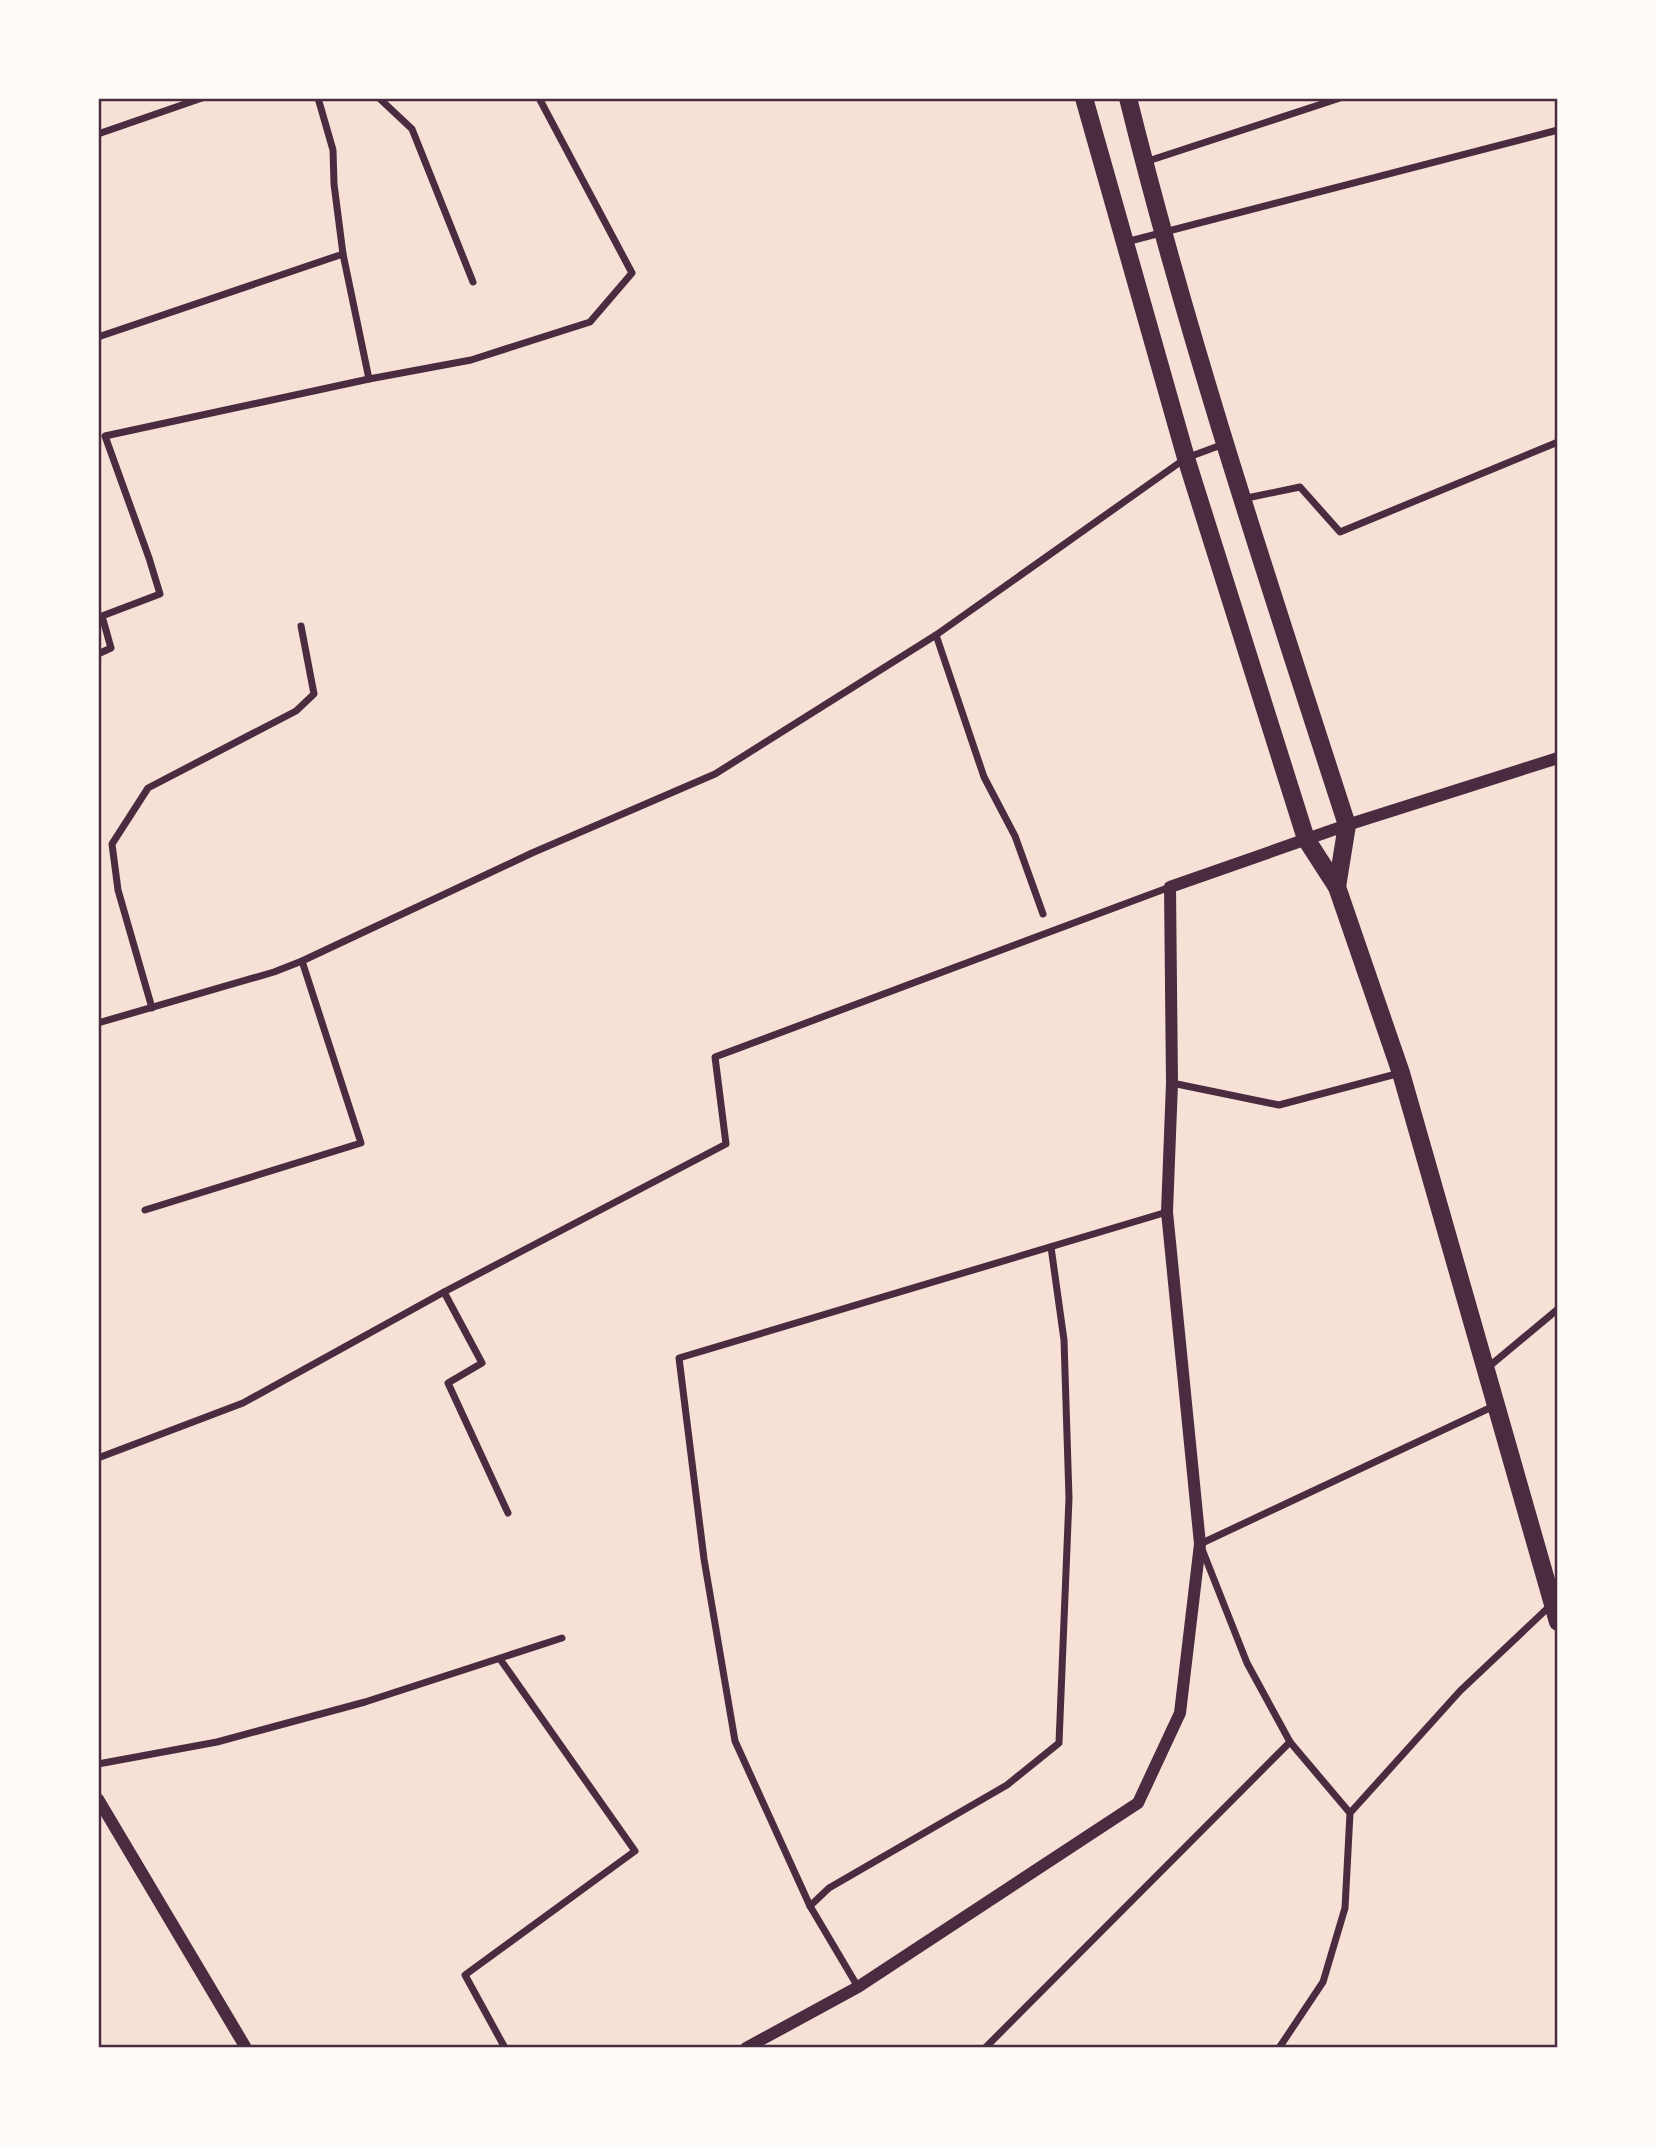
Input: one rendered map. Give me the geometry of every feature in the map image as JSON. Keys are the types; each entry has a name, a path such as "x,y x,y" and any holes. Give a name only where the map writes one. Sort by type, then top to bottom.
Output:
{"main road":[{"path":"1084,98 1186,458 1306,839 1337,887 1401,1073 1555,1601 1558,1622"},
{"path":"1128,98 1224,444 1347,825 1337,887"}],"street":[{"path":"98,134 190,99 202,98"},
{"path":"318,98 333,150 334,184 343,254 369,379"},
{"path":"379,98 412,129 473,282"},
{"path":"98,654 111,648 102,616 160,594 149,558 101,437 369,379 471,360 590,322 632,273 539,98"},
{"path":"1144,162 1340,98"},
{"path":"1125,242 1558,130"},
{"path":"98,337 343,254"},
{"path":"1242,499 1300,487 1340,532 1558,442"},
{"path":"98,1023 274,972 302,961 532,853 715,774 936,635 1186,458 1224,444"},
{"path":"152,1008 118,890 112,844 148,788 296,711 314,694 301,626"},
{"path":"936,635 984,777 1015,836 1043,914"},
{"path":"98,1458 243,1403 444,1292 726,1144 715,1057 1170,887 1347,825 1558,758"},
{"path":"746,2048 858,1987 1138,1803 1180,1713 1200,1544 1167,1212 1172,1083 1170,887"},
{"path":"145,1210 361,1143 302,961"},
{"path":"1172,1083 1279,1105 1401,1073"},
{"path":"858,1987 810,1906 735,1741 704,1559 679,1358 1167,1212"},
{"path":"810,1906 829,1888 1007,1785 1059,1743 1069,1498 1064,1340 1051,1247"},
{"path":"444,1292 482,1363 448,1383 508,1513"},
{"path":"1486,1369 1558,1309"},
{"path":"1200,1544 1496,1405"},
{"path":"1200,1544 1247,1663 1290,1742 1350,1813"},
{"path":"1279,2048 1323,1982 1345,1908 1350,1813 1460,1691 1555,1601"},
{"path":"98,1764 217,1742 365,1702 562,1638"},
{"path":"500,1660 635,1851 465,1975 505,2048"},
{"path":"985,2048 1290,1742"},
{"path":"98,1798 246,2048"}]}
